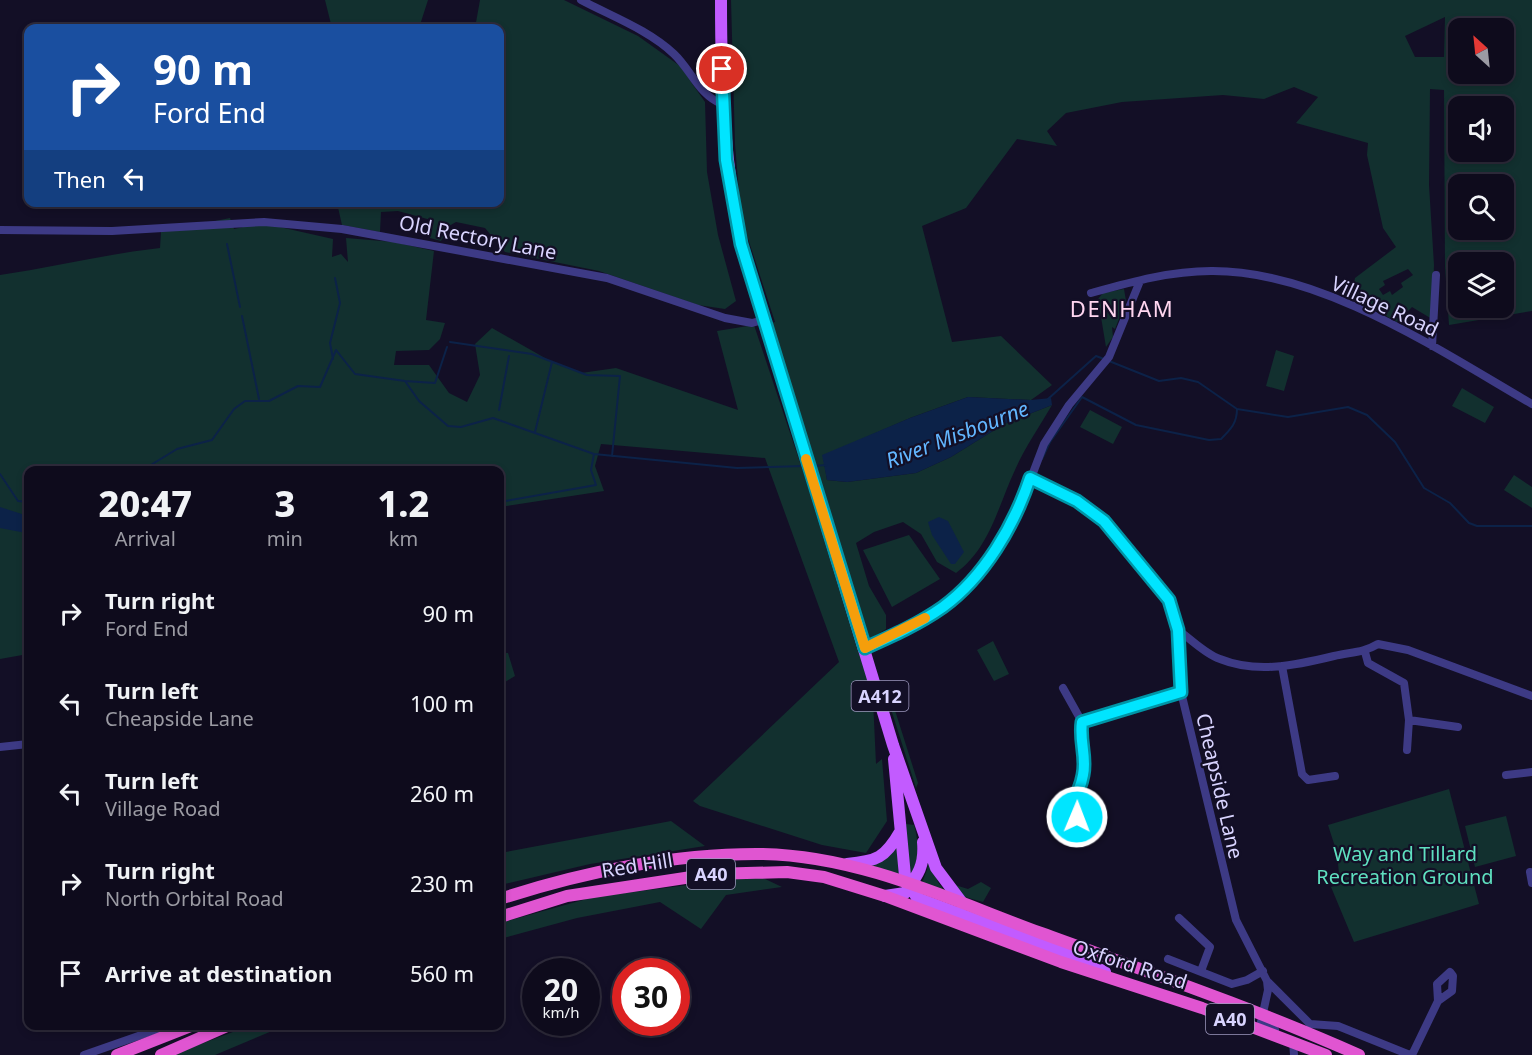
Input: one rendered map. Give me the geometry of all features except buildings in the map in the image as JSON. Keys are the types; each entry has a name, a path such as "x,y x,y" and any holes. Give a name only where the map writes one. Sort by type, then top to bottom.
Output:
{"highway":[{"name":"Red Hill","path":"504,897 575,878 711,856 764,854 847,864 911,885"},
{"name":"Red Hill","path":"504,916 567,896 711,874 787,872 824,877 922,909"},
{"name":"A40","path":"911,885 963,904"},
{"name":"Oxford Road","path":"963,904 1261,1014 1359,1055"},
{"name":"Oxford Road","path":"922,909 1061,962 1133,986 1294,1049 1326,1055"},
{"path":"117,1055 181,1030"},
{"path":"161,1055 218,1030"}],"main road":[{"name":"A412","path":"721,0 722,104 732,203 741,244 893,745 905,876 911,885"},
{"path":"885,896 905,893 921,870 924,852 912,793 893,745"},
{"path":"920,825 936,868 951,883 963,904"},
{"path":"847,864 877,858 888,852 899,826"},
{"path":"911,885 917,898 1065,953 1133,986"}],"street":[{"path":"581,0 675,54 707,96 722,104"},
{"name":"Old Rectory Lane","path":"0,230 112,231 264,222 342,229 607,278 725,318 752,323 764,320"},
{"name":"Village Road","path":"1091,293 1185,272 1213,271 1266,277 1345,301 1432,346 1532,404"},
{"path":"1432,346 1436,275"},
{"path":"865,648 908,629 943,607 961,591 989,558 1011,522 1044,444 1079,392 1107,361 1140,281"},
{"name":"Cheapside Lane","path":"1030,478 1077,501 1104,521 1169,600 1178,630 1181,692 1214,838 1236,920 1268,981 1310,1024 1338,1026 1411,1055"},
{"path":"1178,630 1218,659 1251,667 1282,666 1365,652 1378,644 1408,650 1532,696"},
{"path":"1365,652 1368,663 1404,684 1409,720 1407,750"},
{"path":"1282,666 1302,774 1308,780 1335,776"},
{"path":"1063,687 1066,698 1082,722 1079,738 1084,757 1083,776 1075,794 1074,806 1077,817"},
{"path":"1082,722 1181,692"},
{"path":"1409,720 1458,728"},
{"path":"0,747 24,744"},
{"path":"1506,775 1532,772"},
{"path":"898,801 912,793"},
{"path":"899,826 920,825"},
{"path":"1530,872 1532,883"},
{"path":"1179,918 1210,947 1201,971"},
{"path":"1168,958 1232,984 1247,980 1263,971"},
{"path":"1268,981 1261,1022 1294,1049"},
{"path":"1411,1055 1438,1001"},
{"path":"84,1055 156,1030"}],"green space":[{"path":"325,0 428,0 420,24 331,24"},
{"path":"480,0 564,0 638,36 680,66 705,102 707,172 718,235 736,301 725,309 698,305 599,271 505,252 485,228 456,222 449,226 441,241 430,238 431,220 398,211 381,212 380,232 342,225 338,207 504,207 504,24 476,24"},
{"path":"731,0 1532,0 1532,311 1514,314 1514,252 1448,252 1448,310 1445,267 1444,90 1430,89 1429,185 1434,265 1432,319 1412,307 1397,322 1351,297 1355,278 1396,247 1383,228 1367,155 1368,143 1296,123 1318,97 1294,87 1264,99 1223,95 1122,102 1066,113 1047,131 1057,146 1017,139 966,208 922,226 952,342 1001,336 1052,385 1031,400 968,397 910,418 823,456 827,480 847,482 916,473 951,457 1004,424 1052,405 1019,461 985,539 968,563 956,573 937,562 921,534 903,522 874,532 856,543 869,586 886,615 886,629 870,639 870,654 765,324 775,322 741,217 735,144","holes":["1445,17 1444,57 1415,57 1405,36","1408,269 1413,275 1401,283 1403,287 1392,295 1390,291 1383,295 1379,289 1385,285 1383,281"]},
{"path":"230,218 234,229 262,223 333,239 332,257 341,254 348,262 346,238 394,242 434,251 426,320 445,323 440,339 429,350 396,351 394,365 429,365 449,393 467,402 480,375 475,344 492,328 552,362 581,373 616,368 738,410 717,331 754,325 872,678 876,764 882,759 887,821 866,853 822,845 700,806 693,801 839,662 765,458 601,444 595,466 604,491 504,506 504,466 24,466 24,655 0,659 0,275 160,248 161,232"},
{"path":"1124,289 1126,301 1115,329 1112,327 1113,337 1106,347 1098,299 1103,293"},
{"path":"1449,318 1490,318 1449,325"},
{"path":"1276,350 1294,356 1284,391 1266,386"},
{"path":"1462,388 1494,407 1485,423 1452,406"},
{"path":"1090,410 1122,427 1113,444 1080,427"},
{"path":"1514,475 1532,487 1532,508 1504,490"},
{"path":"909,535 940,579 892,607 863,550"},
{"path":"993,641 1009,674 994,681 977,650"},
{"path":"504,653 508,653 515,676 504,683"},
{"path":"893,704 918,783 916,788 890,706"},
{"name":"Way and Tillard Recreation Ground","path":"1449,789 1479,904 1354,942 1331,887 1340,884 1337,853 1328,825"},
{"path":"1506,816 1516,856 1475,867 1465,826"},
{"path":"671,821 705,846 590,864 504,884 504,852"},
{"path":"906,824 914,825 918,846 912,879 908,866"},
{"path":"897,842 899,876 867,865"},
{"path":"929,858 938,882 946,893 921,885"},
{"path":"759,876 782,887 726,895 701,929 660,902 577,918 504,938 504,922 594,897"},
{"path":"981,882 991,888 983,902 965,897 955,885 968,889"},
{"path":"238,1030 274,1030 215,1055 171,1055"}],"water":[{"path":"968,397 1031,400 1051,398 1052,405 1004,424 951,457 916,473 847,482 827,480 822,455 910,418"},
{"path":"0,507 24,515 24,533 0,528"},
{"path":"939,517 948,521 964,552 955,564 951,564 932,535 928,522"}],"waterway":[{"path":"227,244 240,307"},
{"path":"333,359 330,343 340,303 335,278"},
{"path":"242,316 259,399"},
{"path":"450,342 532,354 587,375 620,376 612,456"},
{"path":"405,381 435,383 447,347"},
{"name":"River Misbourne","path":"149,466 177,449 212,440 234,409 245,401 269,401 298,386 320,387 336,350 355,374 405,381 419,401 448,426 461,427 493,418 594,454 737,468 803,466"},
{"path":"499,410 509,356"},
{"name":"River Misbourne","path":"1048,399 1096,356 1104,359"},
{"name":"River Misbourne","path":"1109,361 1159,381 1181,378 1198,382 1237,409 1288,417 1348,407 1367,415 1395,442 1424,488 1450,503 1469,523 1477,526 1532,526"},
{"path":"535,432 552,362"},
{"path":"1042,459 1050,442 1082,397 1136,425 1209,440 1221,439 1228,432 1235,422 1237,409"},
{"path":"504,501 596,485 591,470 594,454"},
{"name":"River Misbourne","path":"811,466 827,465"},
{"name":"River Misbourne","path":"0,474 18,501 24,502"}],"slow traffic":[{"path":"806,459 865,648 908,629 925,618"}],"district":[{"name":"DENHAM","path":"1122,308"}],"route":[{"path":"722,69 726,160 741,244 865,648 908,629 943,607 961,591 989,558 1011,522 1030,478 1077,501 1104,521 1160,587 1165,599 1169,600 1173,607 1178,630 1181,692 1082,722 1079,738 1084,757 1083,776 1075,794 1074,806 1077,817"}]}
